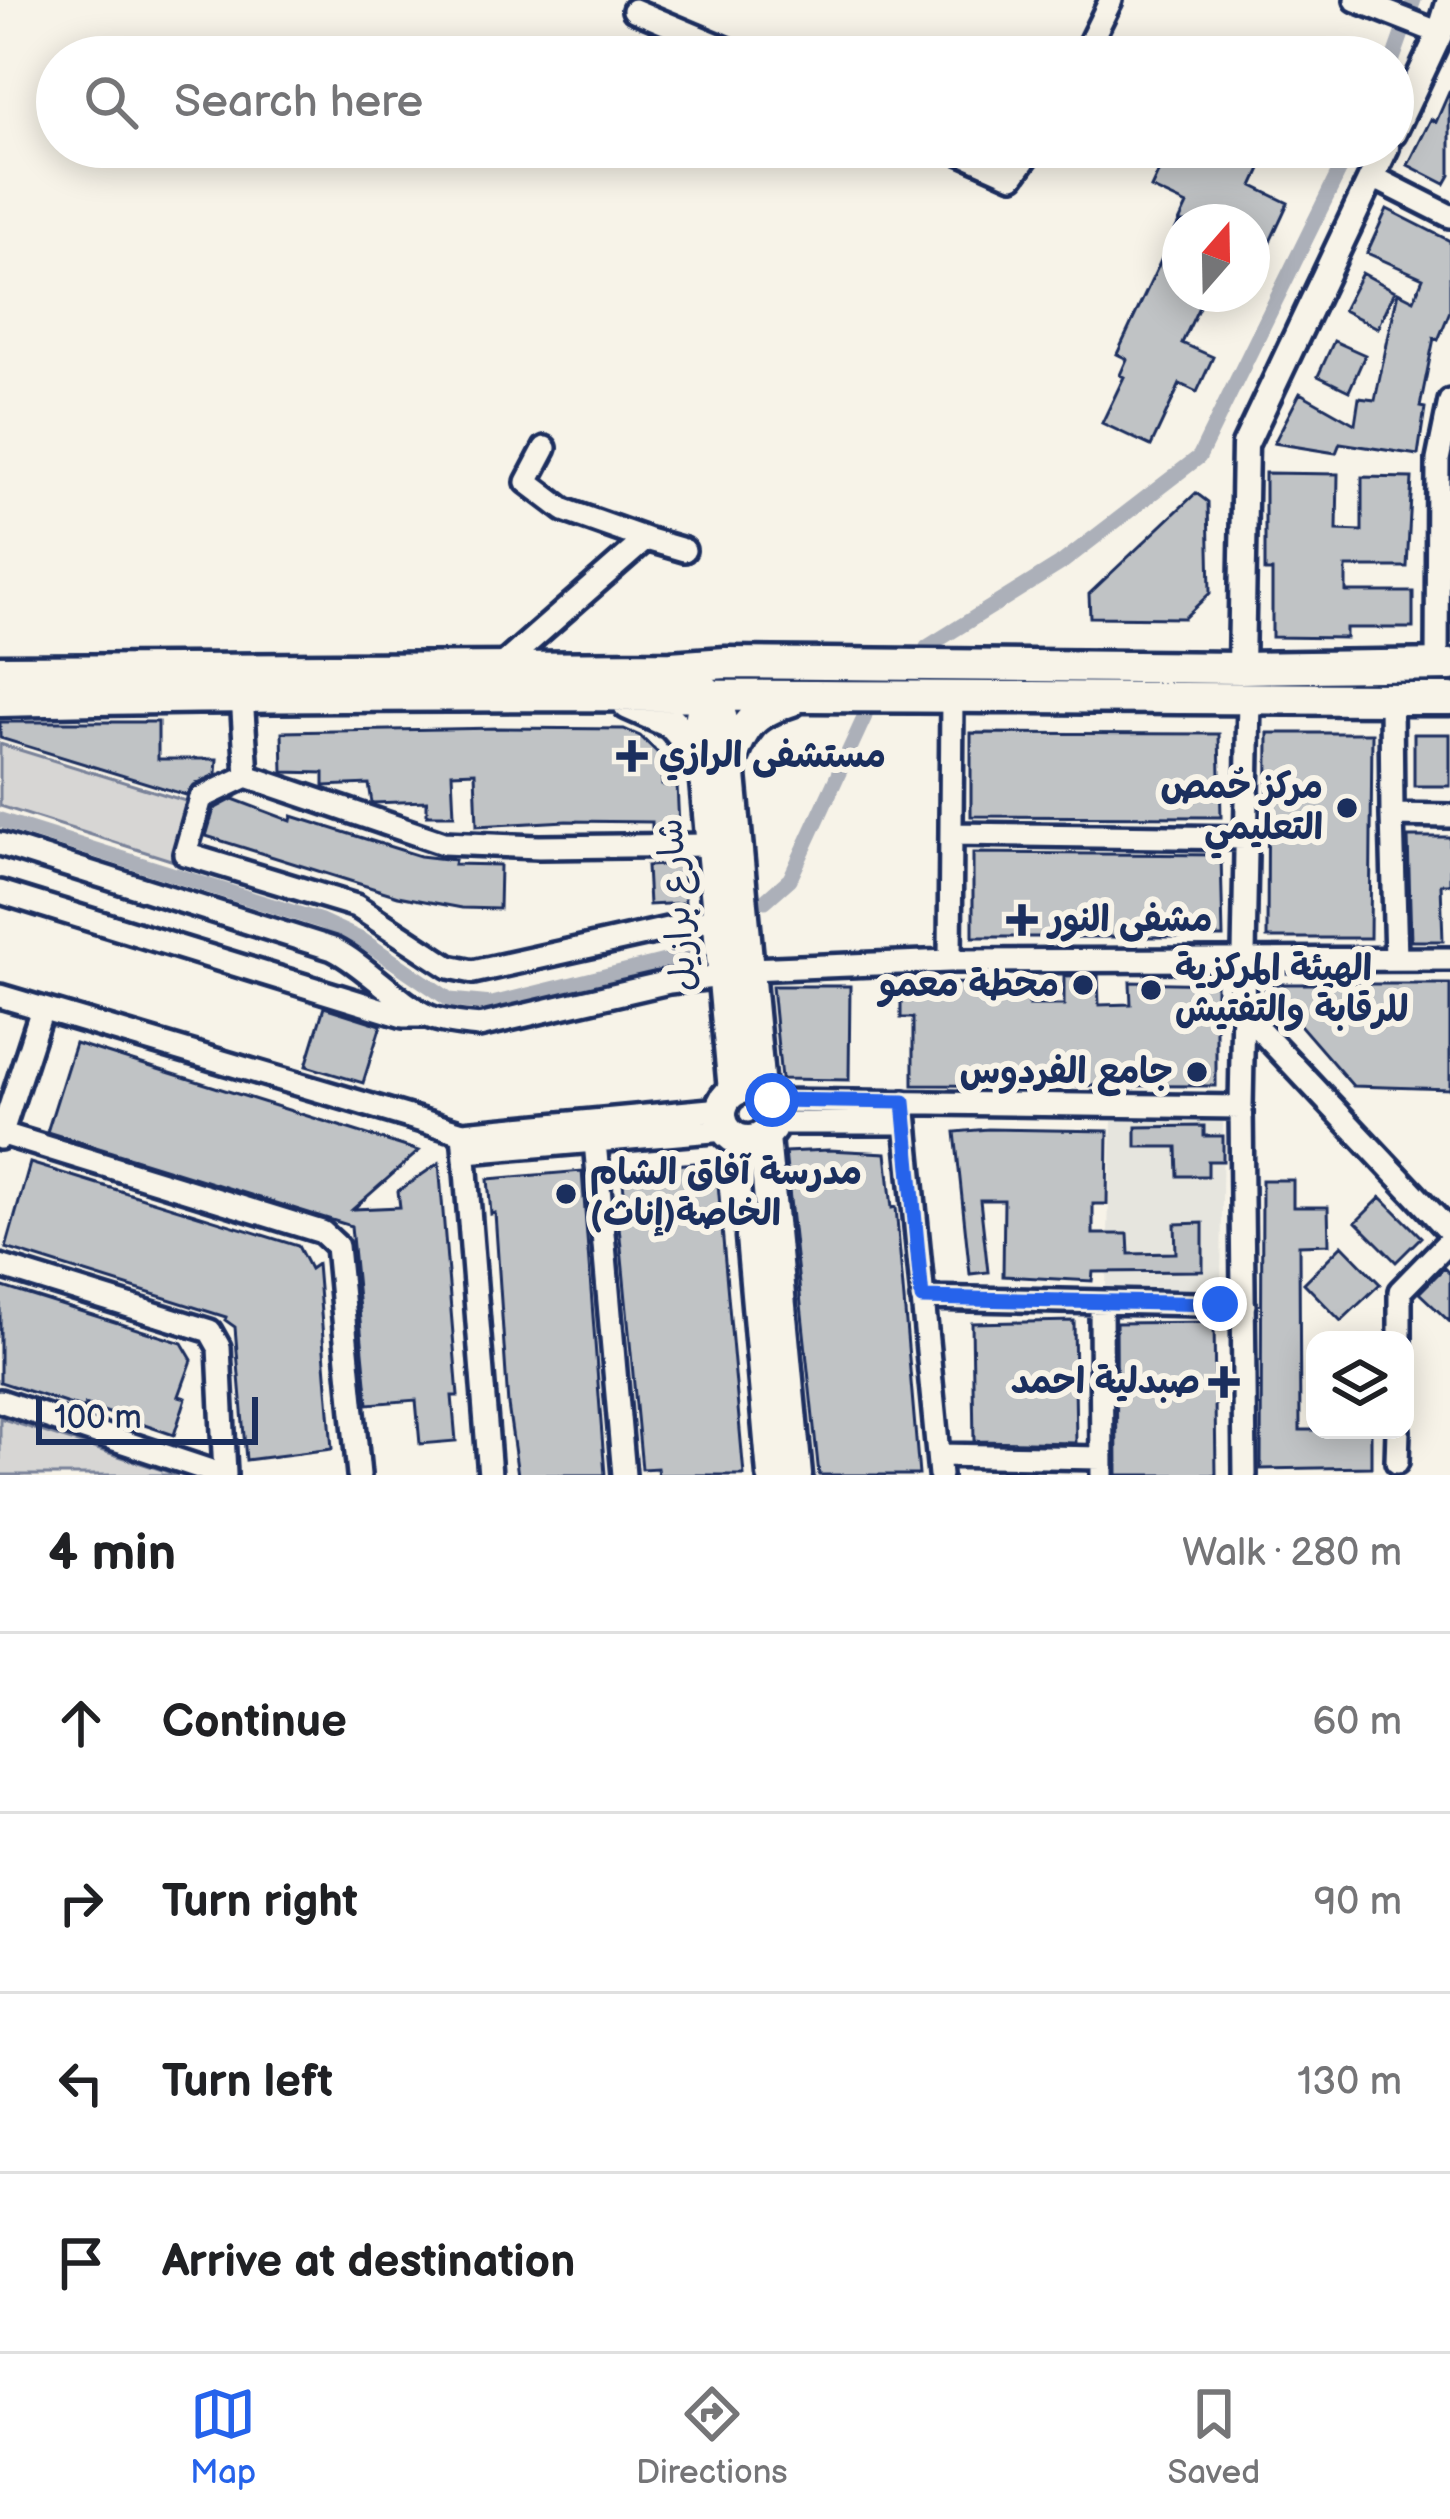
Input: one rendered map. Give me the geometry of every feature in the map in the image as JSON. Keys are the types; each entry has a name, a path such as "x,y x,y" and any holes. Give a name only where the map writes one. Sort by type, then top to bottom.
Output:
{"highway":[{"path":"705,696 710,680 726,663"},
{"path":"0,670 726,663 1444,665"},
{"path":"671,667 694,680 721,716 716,761"},
{"path":"716,761 760,711 808,694"},
{"path":"0,700 808,694 1450,699"},
{"path":"606,698 652,711 716,761"},
{"name":"شارع برازيل","path":"716,761 711,845 718,918 736,973"},
{"name":"شارع برازيل","path":"716,761 749,1115 773,1475"},
{"name":"شارع برازيل","path":"749,1115 796,1475"}],"main road":[{"path":"1414,74 1434,17"},
{"path":"1241,668 1245,445 1376,168"}],"street":[{"path":"1093,36 1111,0"},
{"path":"1356,0 1434,17"},
{"path":"634,10 696,36"},
{"path":"995,168 1013,176 1022,168"},
{"path":"1372,177 1450,216"},
{"path":"1444,665 1438,460 1450,401"},
{"path":"545,448 526,482 564,510 684,550"},
{"path":"500,668 646,539"},
{"path":"242,695 248,776"},
{"path":"950,962 952,696"},
{"path":"1245,1475 1241,1107 1249,699"},
{"path":"1391,699 1396,959"},
{"path":"711,845 443,843 248,776 200,798 185,854 356,906 448,967 473,972 718,918"},
{"path":"1391,815 1450,816"},
{"path":"951,834 1246,838"},
{"path":"0,844 333,949 428,1016"},
{"path":"0,892 403,1016 479,1027 669,982 736,973 950,962 1450,959"},
{"path":"0,995 464,1143 595,1141 749,1115"},
{"path":"42,1009 0,1135 322,1232 337,1246 359,1475"},
{"path":"1245,1014 1446,1224 1400,1291 1400,1331"},
{"path":"464,1143 749,1115 1241,1107"},
{"path":"905,1113 939,1465 1102,1467 1101,1302"},
{"path":"595,1141 624,1475"},
{"path":"464,1143 490,1475"},
{"path":"0,1266 211,1331 219,1347 224,1475 0,1401"},
{"path":"922,1298 1244,1305"},
{"path":"1397,1462 1398,1439"}],"shaded area":[{"path":"0,744 192,803 174,861 0,806"},
{"path":"1112,1121 1223,1121 1221,1289 1106,1287"},
{"path":"0,1418 178,1475 0,1475"}],"building":[{"path":"1450,90 1450,175 1445,184 1414,168 1414,153 1431,119 1436,122"},
{"path":"1160,168 1261,168 1253,186 1288,203 1270,242 1270,204 1185,204 1151,188"},
{"path":"1387,209 1450,241 1450,311 1438,340 1434,338 1420,407 1425,408 1418,455 1340,443 1336,453 1274,443 1300,393 1355,424 1359,398 1375,400 1398,292 1414,300 1423,278 1367,253"},
{"path":"1162,258 1162,312 1197,312 1182,343 1213,357 1197,392 1180,384 1151,446 1102,423 1124,377 1120,375 1127,359 1117,354"},
{"path":"1362,273 1395,291 1378,328 1343,310"},
{"path":"1334,341 1365,355 1349,391 1318,376"},
{"path":"1265,473 1338,474 1337,530 1362,531 1362,477 1412,478 1407,567 1346,567 1346,592 1413,592 1413,628 1346,628 1346,638 1272,637 1272,571 1265,571"},
{"path":"1196,493 1208,502 1210,593 1184,618 1090,617 1089,594"},
{"path":"0,722 158,722 158,759 217,759 216,774 194,785 186,795 0,738"},
{"path":"624,729 640,736 661,756 662,785 677,784 679,827 566,821 477,826 475,772 452,773 454,815 427,815 427,801 372,803 369,784 324,786 324,773 283,772 282,732"},
{"path":"971,733 1219,734 1221,817 971,816"},
{"path":"1268,733 1372,733 1370,938 1267,938"},
{"path":"1414,734 1450,734 1450,786 1414,786"},
{"path":"233,799 291,821 292,816 420,856 455,860 454,864 500,865 499,909 462,908 398,896 206,836 214,809"},
{"path":"1408,837 1450,837 1450,884 1441,884 1443,941 1411,941"},
{"path":"973,853 1221,855 1223,937 973,937"},
{"path":"683,864 685,903 649,905 647,866"},
{"path":"1098,975 1099,1005 1131,1004 1130,982 1216,984 1216,1086 913,1085 913,1018 901,1018 901,984 980,983 980,997 1029,997 1029,1005 1064,1005 1064,976"},
{"path":"1265,984 1450,984 1450,1089 1353,1086 1294,1018 1278,1019 1266,1002"},
{"path":"772,986 850,986 849,1080 781,1079"},
{"path":"324,1007 381,1025 363,1083 306,1066"},
{"path":"75,1043 419,1151 353,1209 400,1207 398,1191 439,1163 458,1396 452,1396 456,1441 420,1444 416,1400 368,1404 351,1226 47,1132"},
{"path":"1204,1126 1204,1136 1223,1136 1223,1161 1208,1161 1208,1176 1178,1176 1177,1147 1136,1147 1136,1127"},
{"path":"1108,1131 1107,1204 1093,1204 1093,1234 1128,1234 1129,1254 1176,1253 1175,1224 1203,1223 1203,1271 1093,1272 1092,1281 1003,1276 1004,1200 980,1200 988,1272 970,1274 955,1132"},
{"path":"785,1152 886,1153 892,1208 896,1207 919,1475 819,1475"},
{"path":"716,1161 744,1475 658,1475 657,1468 642,1469 618,1216 626,1215 622,1170"},
{"path":"30,1163 298,1246 310,1269 317,1264 332,1449 246,1460 235,1327 226,1317 6,1248"},
{"path":"582,1171 605,1475 518,1475 488,1179"},
{"path":"1262,1180 1293,1180 1293,1207 1328,1207 1329,1244 1299,1245 1300,1430 1306,1430 1306,1439 1371,1439 1371,1467 1261,1469"},
{"path":"1381,1197 1421,1237 1396,1262 1356,1222"},
{"path":"1342,1245 1380,1284 1341,1321 1304,1283"},
{"path":"1444,1268 1450,1274 1450,1322 1419,1293"},
{"path":"0,1286 182,1343 192,1360 179,1396 186,1398 174,1435 0,1382"},
{"path":"1074,1321 1076,1443 974,1441 972,1323"},
{"path":"1214,1322 1216,1475 1117,1475 1116,1323"}],"waterway":[{"path":"1401,36 1414,0"},
{"path":"927,647 1060,564 1199,457 1341,168"},
{"path":"765,901 790,879 865,716"},
{"path":"0,820 321,921 362,940 450,1000 492,1004 705,951"}],"place":[{"name":"مستشفى الرازي","path":"632,756"},
{"name":"مركز حُمص التعليمي","path":"1347,808"},
{"name":"مشفى النور","path":"1022,920"},
{"name":"محطة معمو","path":"1083,985"},
{"name":"الهيئة المركزية للرقابة والتفتيش","path":"1151,990"},
{"name":"جامع الفردوس","path":"1197,1072"},
{"name":"مدرسة آفاق الشام الخاصة(إناث)","path":"566,1194"},
{"name":"صبدلية احمد","path":"1224,1382"}],"route":[{"path":"772,1100 904,1102 922,1298 1220,1304"}]}
